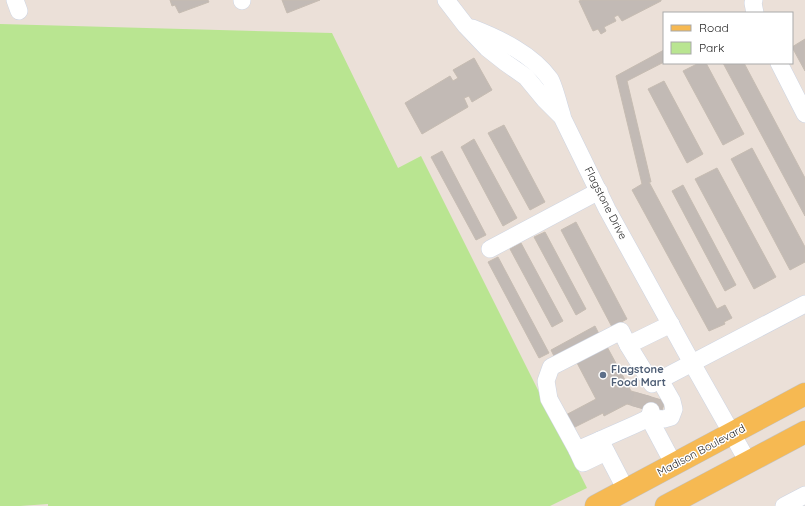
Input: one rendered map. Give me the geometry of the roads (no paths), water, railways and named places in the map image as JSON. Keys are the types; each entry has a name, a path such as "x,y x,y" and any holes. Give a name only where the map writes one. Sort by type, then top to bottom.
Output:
{"main road":[{"name":"Madison Boulevard","path":"596,506 805,394"},
{"path":"666,506 805,432"}],"street":[{"name":"Flagstone Drive","path":"446,0 466,26 487,34 530,58 550,80 562,117 607,209 731,434 748,462"},
{"path":"754,0 755,12"},
{"path":"780,64 805,113"},
{"path":"490,250 598,191"},
{"path":"674,465 648,402 628,345 621,331 551,367 546,381 549,399 577,450 603,446 648,402 692,364 805,304"},
{"path":"628,345 671,324"},
{"path":"603,446 626,490"},
{"path":"784,506 805,495"}],"tunnel":[{"path":"639,408 643,394"},
{"path":"651,411 655,398"}],"place":[{"name":"Flagstone Food Mart","path":"603,375"}]}
